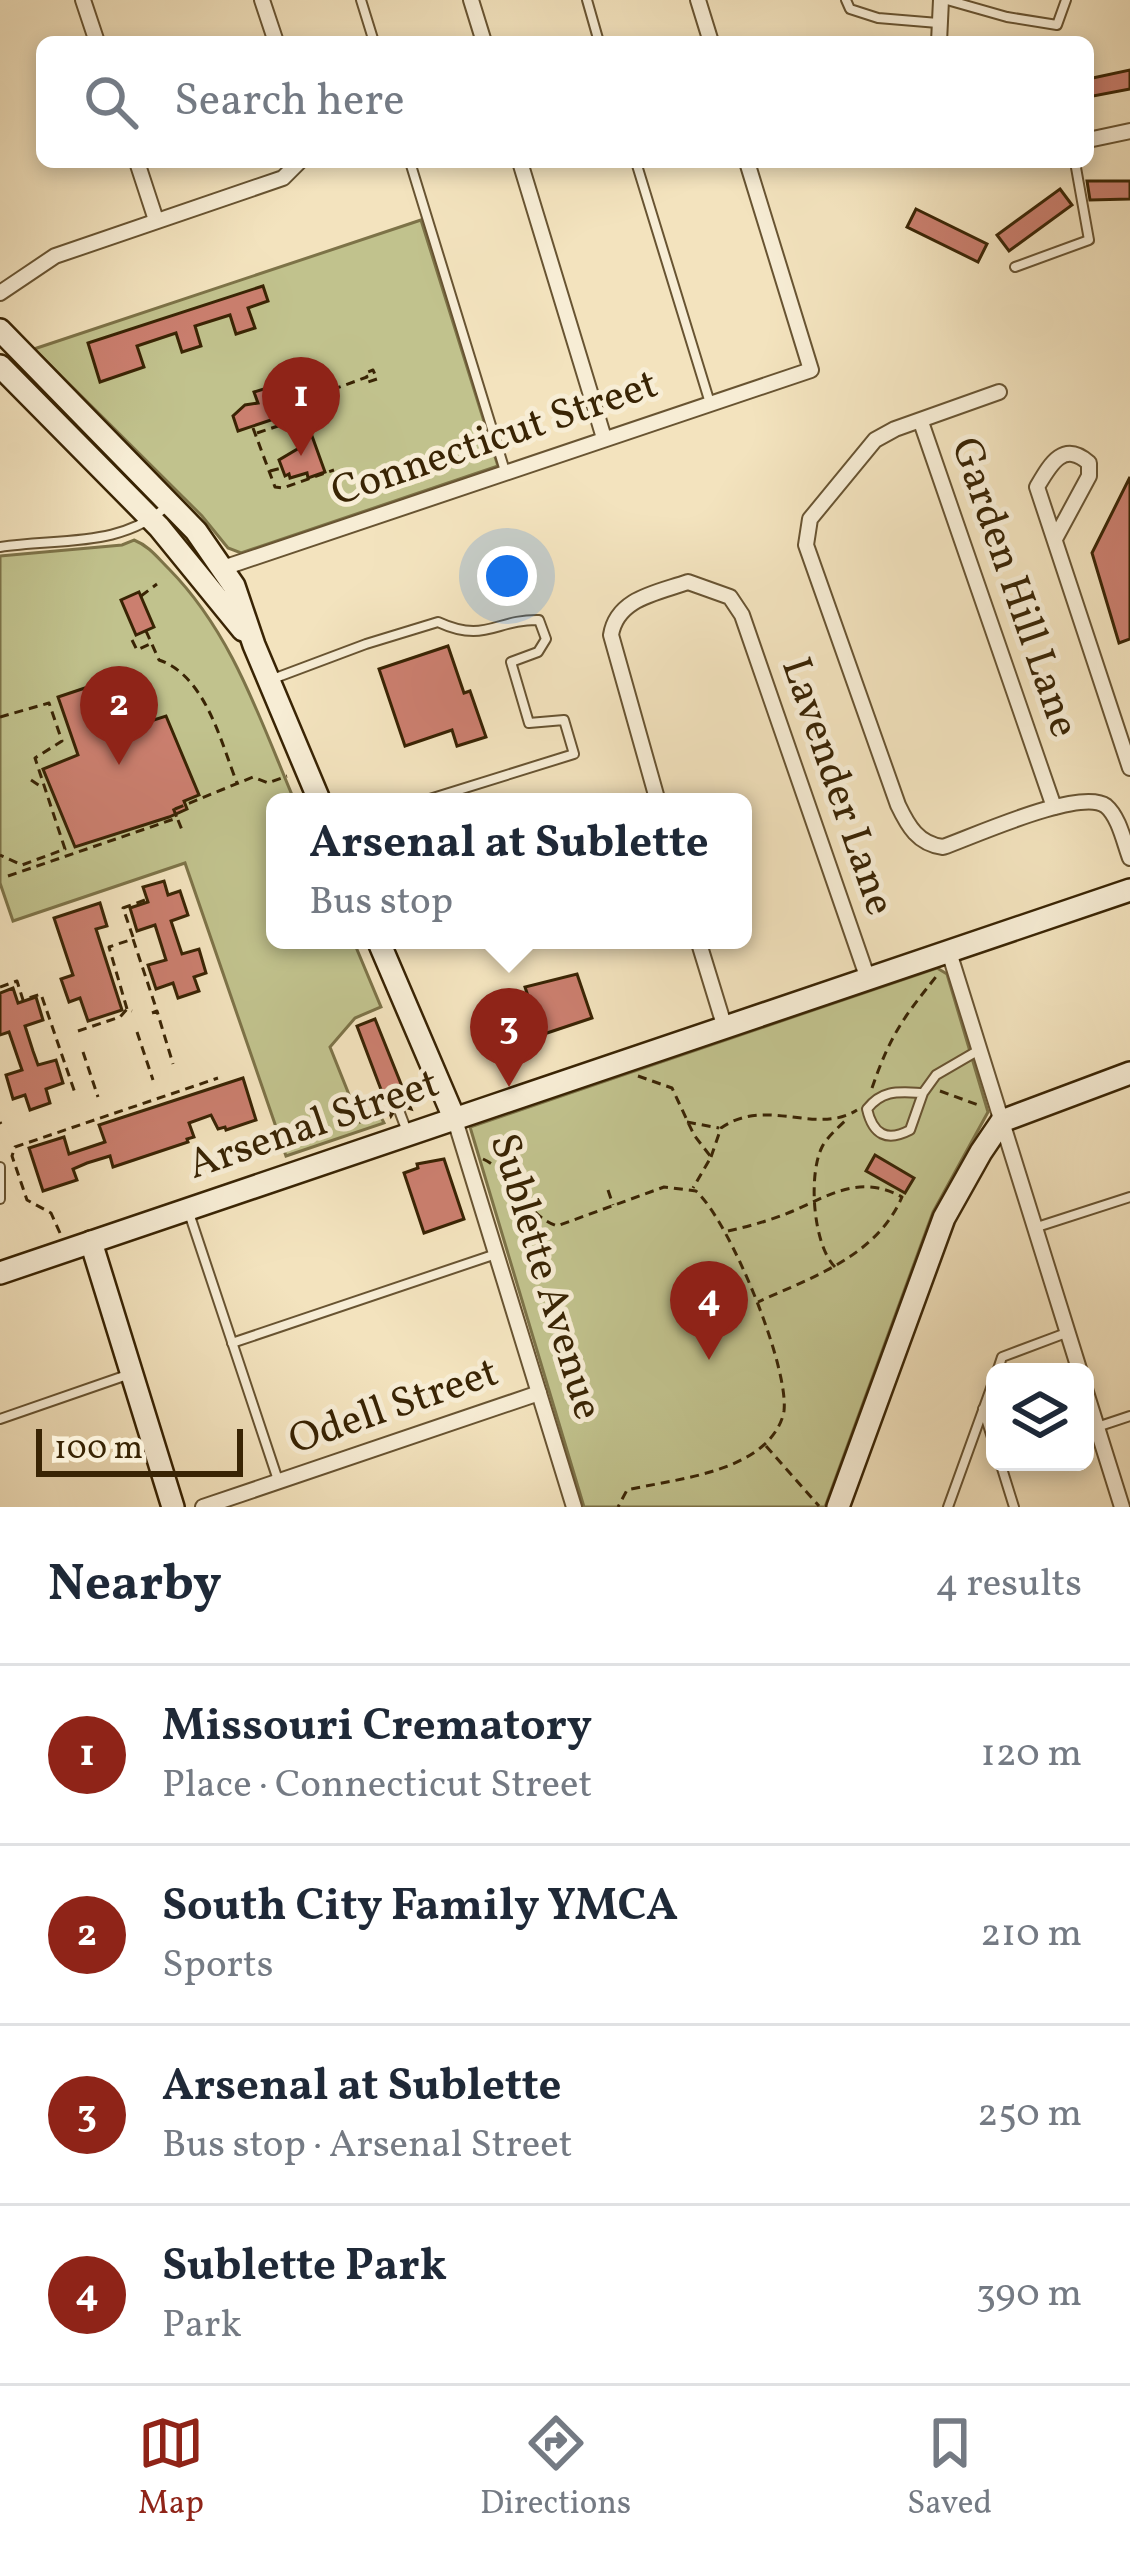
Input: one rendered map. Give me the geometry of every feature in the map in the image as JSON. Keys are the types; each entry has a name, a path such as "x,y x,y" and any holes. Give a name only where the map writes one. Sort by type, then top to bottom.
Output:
{"street":[{"path":"83,0 95,36"},
{"path":"262,0 274,36"},
{"path":"471,0 482,36"},
{"path":"698,0 709,36"},
{"path":"939,36 944,0"},
{"path":"1094,139 1130,131"},
{"path":"139,168 156,220"},
{"path":"0,293 55,256 284,178 293,168"},
{"path":"522,168 604,438"},
{"name":"Connecticut Street","path":"202,575 811,370 749,168"},
{"path":"0,330 170,504 224,568 316,793"},
{"path":"0,366 152,520 202,575 254,645"},
{"path":"999,392 875,440 812,517 806,545 907,824 929,845 943,848 1081,801 1107,807 1130,857"},
{"name":"Garden Hill Lane","path":"920,422 1054,807"},
{"path":"1055,539 1089,476 1089,463 1079,454 1053,459 1037,488 1130,768"},
{"name":"Lavender Lane","path":"655,793 611,635 614,618 631,603 688,582 730,597 742,615 868,979"},
{"name":"Arsenal Street","path":"0,1273 1130,890"},
{"name":"Sublette Avenue","path":"382,949 455,1120 574,1507"},
{"path":"701,949 724,1028"},
{"path":"949,952 1077,1363"},
{"path":"838,1507 944,1219 1002,1120 1130,1073"},
{"path":"92,1242 173,1507"},
{"name":"Odell Street","path":"203,1507 539,1394"},
{"path":"1094,1417 1122,1507"}],"lane":[{"path":"361,0 372,36"},
{"path":"586,0 597,36"},
{"path":"846,0 850,9 878,18 938,23"},
{"path":"944,0 1057,25 1066,0"},
{"path":"412,168 505,471"},
{"path":"638,168 710,403"},
{"path":"1015,267 1089,239 1076,168"},
{"path":"0,547 116,536 152,520 170,504"},
{"path":"268,681 438,622 478,633 526,619 539,620 546,639 538,652 511,662 529,723 564,720 574,754 449,793"},
{"path":"924,1091 891,1091 876,1097 867,1109 870,1123 888,1137 910,1130 924,1091 936,1075 981,1049"},
{"path":"400,1113 409,1136"},
{"path":"0,1167 0,1199"},
{"path":"1034,1228 1130,1197"},
{"path":"188,1209 279,1482"},
{"path":"232,1342 497,1254"},
{"path":"1000,1363 1002,1357 1067,1333"},
{"path":"0,1419 132,1373"},
{"path":"949,1507 986,1401"},
{"path":"983,1409 986,1418"},
{"path":"1097,1427 1130,1416"},
{"path":"1003,1471 1014,1507"}],"path":[{"path":"304,400 367,377"},
{"path":"280,417 278,426 254,431 275,487 334,470"},
{"path":"268,472 282,468"},
{"path":"140,596 157,584"},
{"path":"146,631 159,660 170,664 201,696 237,783"},
{"path":"132,640 136,650 151,643"},
{"path":"0,717 50,703 62,741 35,758 64,854"},
{"path":"182,830 173,808 253,777 272,782 287,776"},
{"path":"31,780 45,789"},
{"path":"0,855 22,865 177,818"},
{"path":"101,835 104,843"},
{"path":"8,876 64,854"},
{"path":"146,900 123,908 155,1006"},
{"path":"78,1030 130,1010 109,947 133,939"},
{"path":"868,1096 891,1036 936,977"},
{"path":"0,987 17,981 23,1000 41,994 76,1096"},
{"path":"152,1013 157,1011 173,1064"},
{"path":"137,1032 152,1080"},
{"path":"83,1052 98,1097"},
{"path":"635,1075 672,1088 687,1122 711,1157"},
{"path":"61,1235 51,1214 27,1200 10,1150 104,1113 218,1078"},
{"path":"924,1091 958,1096 979,1106"},
{"path":"836,1268 824,1250 813,1198 821,1148 864,1103"},
{"path":"687,1122 721,1129 758,1113 830,1119 853,1114"},
{"path":"692,1189 721,1129"},
{"path":"483,1159 502,1170 534,1214 556,1226 664,1187 692,1189 726,1231 758,1302 784,1405 779,1426 765,1444 717,1468 627,1490 618,1507"},
{"path":"726,1231 770,1220 813,1198 867,1187 902,1197 870,1238 836,1268 758,1302"},
{"path":"608,1190 614,1206"},
{"path":"765,1444 820,1507"}],"green space":[{"path":"421,220 498,466 241,553 228,548 202,516 34,349"},
{"path":"134,540 169,569 211,621 243,679 291,793 266,793 266,949 357,949 381,1007 355,1018 330,1047 360,1122 380,1115 384,1123 286,1156 185,863 13,921 0,883 0,556"},
{"path":"937,968 947,974 988,1112 933,1212 825,1507 584,1507 470,1127"}],"building":[{"path":"1130,70 1130,89 1094,96 1094,78"},
{"path":"1087,181 1130,181 1130,199 1090,200"},
{"path":"1060,189 1072,205 1009,251 997,235"},
{"path":"916,209 987,244 978,262 907,227"},
{"path":"263,286 268,301 248,308 255,328 236,334 230,315 195,326 201,346 182,352 176,333 137,346 144,367 100,382 88,343"},
{"path":"270,387 280,417 238,431 233,416 245,405 258,403 254,392"},
{"path":"312,436 325,472 308,478 307,473 285,476 279,460 299,448 297,442"},
{"path":"1130,477 1130,639 1119,643 1092,553"},
{"path":"139,592 154,627 136,635 121,600"},
{"path":"448,646 486,737 457,746 452,730 405,746 379,669"},
{"path":"121,676 138,725 166,716 199,795 184,801 187,809 169,817 75,847 43,769 78,755 58,697"},
{"path":"164,881 168,895 180,891 188,915 171,921 182,954 199,949 206,973 194,977 199,991 178,998 173,983 156,989 148,965 166,960 155,925 137,931 130,908 148,902 143,887"},
{"path":"100,903 107,926 96,929 122,1010 88,1021 80,998 69,1002 61,979 73,975 54,918"},
{"path":"577,974 592,1018 541,1035 525,987"},
{"path":"13,988 18,1003 36,997 43,1020 25,1026 38,1065 56,1060 63,1083 46,1089 50,1103 30,1110 25,1095 13,1099 6,1075 22,1070 9,1032 0,1035 0,993"},
{"path":"375,1019 411,1109 398,1105 391,1116 357,1026"},
{"path":"243,1078 256,1120 226,1130 218,1129 211,1115 189,1123 194,1137 188,1142 113,1167 110,1156 87,1163 73,1169 77,1180 43,1191 29,1148 64,1137 69,1154 105,1142 99,1125"},
{"path":"875,1155 914,1178 905,1193 866,1171"},
{"path":"444,1159 464,1219 424,1233 404,1173 418,1168 417,1164"}],"place":[{"name":"Missouri Crematory","path":"301,456"},
{"name":"South City Family YMCA","path":"119,765"},
{"name":"Arsenal at Sublette","path":"509,1087"},
{"name":"Sublette Park","path":"709,1360"}]}
